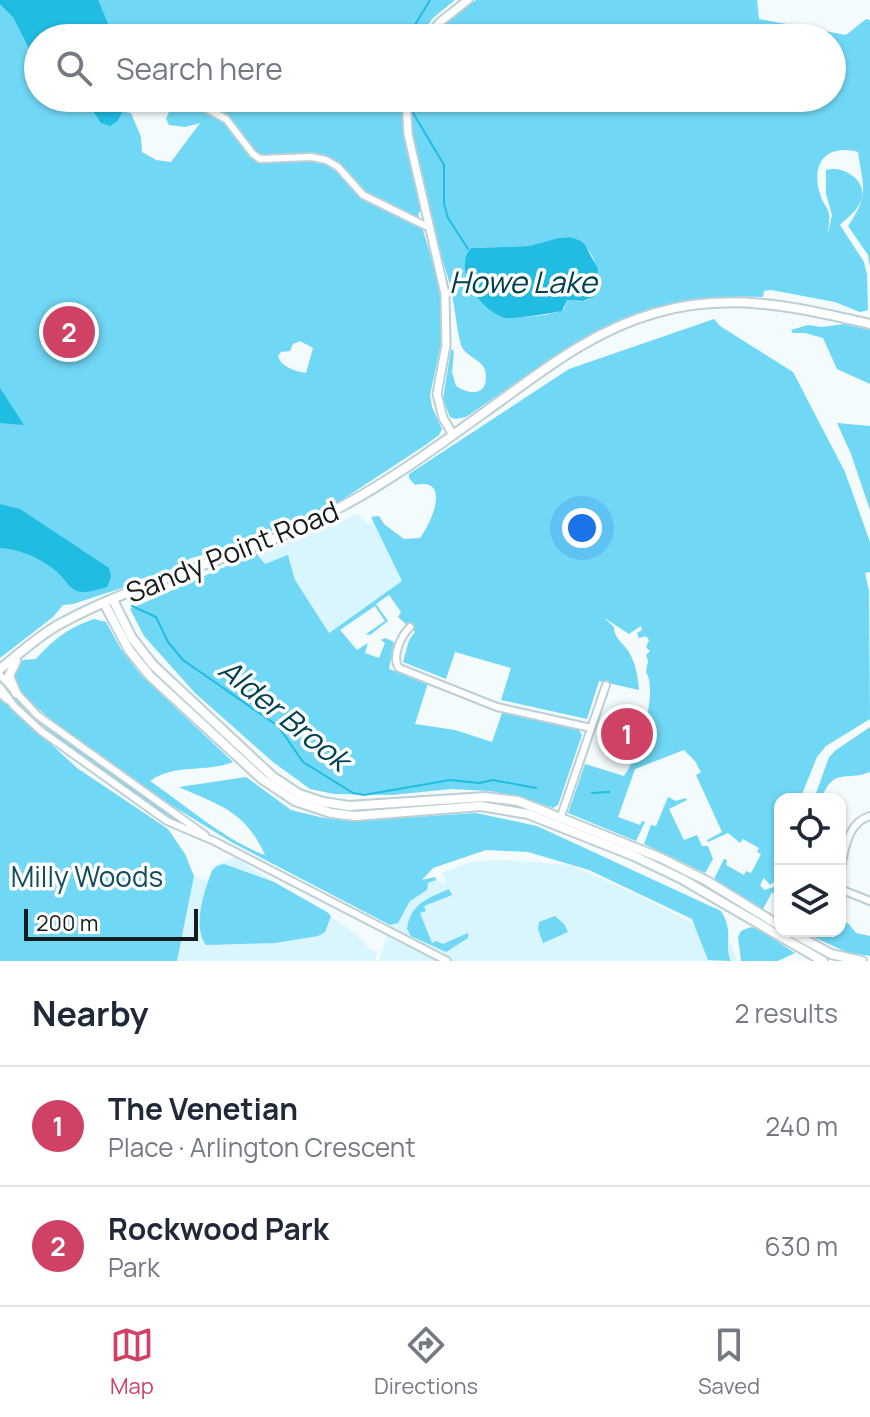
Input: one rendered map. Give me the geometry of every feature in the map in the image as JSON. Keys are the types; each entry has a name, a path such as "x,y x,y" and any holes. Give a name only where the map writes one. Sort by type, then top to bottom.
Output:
{"main road":[{"name":"Sandy Point Road","path":"0,669 56,626 321,518 392,477 580,345 609,330 658,312 711,303 752,302 870,324"},
{"path":"109,602 138,648 162,674 272,776 299,794 349,806 496,798 518,801 774,926"},
{"path":"12,696 9,672 28,646"},
{"path":"0,690 12,696"},
{"path":"559,822 679,866 774,922"},
{"path":"793,937 823,961"},
{"path":"795,937 831,954 862,961"}],"street":[{"path":"438,24 468,0"},
{"path":"213,112 226,119 260,159 316,157 331,163 363,195 430,228"},
{"path":"407,112 408,134 443,281 447,316 437,402 453,435"},
{"path":"410,627 403,635 395,659 399,668 497,707 591,728"},
{"path":"0,675 12,696 214,841 447,961"},
{"path":"559,822 606,685"},
{"path":"842,865 853,827 870,816"},
{"path":"846,891 870,901"}],"shaded area":[{"path":"358,514 367,524 374,522 402,581 328,633 294,580 290,559 265,564 258,555"},
{"path":"234,857 363,940 367,947 377,952 375,961 177,961 194,876 208,881 212,867"},
{"path":"474,861 570,865 640,896 731,943 737,961 379,961 390,925 398,923 410,901 427,890 428,883 437,879 440,884 446,882 442,873"}],"green space":[{"path":"0,0 455,0 428,24 24,24 24,112 131,113 141,137 142,152 156,160 171,162 200,123 185,127 169,125 166,119 169,112 402,112 421,210 418,214 436,273 442,307 441,344 430,395 442,429 439,435 328,509 222,551 191,558 168,571 134,581 131,585 63,605 53,617 0,658","holes":["300,341 313,348 306,373 285,366 278,356 281,352 290,351 293,344"]},
{"path":"476,0 757,0 759,19 786,24 445,24"},
{"path":"866,19 870,20 870,267 868,255 848,226 860,206 862,198 858,152 846,150 828,154 817,176 821,197 829,214 828,233 832,215 826,194 826,170 847,172 861,187 859,205 840,225 864,262 868,310 860,312 835,302 771,290 764,291 763,297 717,298 675,304 638,314 604,329 537,368 466,417 450,417 443,399 451,349 454,351 452,372 456,386 466,391 480,391 486,377 483,366 461,345 450,286 418,165 411,112 846,112 846,35","holes":["570,237 589,251 594,262 595,293 586,301 567,300 564,309 541,315 504,316 490,309 470,284 464,265 471,248 531,246 558,238"]},
{"path":"714,319 720,326 793,372 845,472 870,542 870,572 865,573 869,591 870,719 826,746 817,757 802,793 774,793 774,882 770,885 764,878 760,885 764,890 774,887 774,894 772,892 763,909 714,879 724,859 727,860 726,865 744,875 746,871 751,873 761,854 757,852 759,848 743,839 740,843 728,833 708,842 722,832 696,775 701,772 684,750 635,769 618,817 640,825 642,821 645,822 636,841 568,813 585,764 624,776 635,755 645,725 650,694 646,672 649,640 646,636 639,638 637,633 642,630 641,626 629,634 603,617 614,627 631,656 639,690 599,681 587,719 501,700 511,668 455,652 446,679 403,662 409,640 415,632 398,617 401,612 389,595 376,604 388,621 370,635 366,634 385,621 375,606 340,630 357,650 368,643 365,653 379,658 385,643 381,640 385,638 394,642 389,669 428,683 415,724 455,730 492,742 502,713 579,730 582,735 558,805 553,808 490,791 451,789 392,795 334,794 310,789 273,762 195,693 144,636 130,609 256,553 265,564 288,555 295,580 329,633 402,581 371,517 379,516 384,524 404,539 420,538 433,513 436,494 426,484 415,485 409,474 569,369"},
{"path":"844,324 870,330 870,384 837,369 823,338 793,333 791,330 808,325"},
{"path":"837,423 870,426 870,510 851,454"},
{"path":"94,619 106,622 141,675 233,762 170,772 150,781 235,840 265,855 240,819 219,805 179,787 246,777 291,810 324,818 354,821 476,813 537,826 721,911 727,926 731,961 708,960 692,919 589,870 528,852 486,850 433,868 422,880 435,877 436,880 428,883 427,890 410,901 398,923 390,925 233,843 145,789 49,718 14,683 15,667 23,660 36,659 62,635"},
{"path":"3,683 36,719 27,711"},
{"name":"Milly Woods","path":"0,697 77,768 168,829 185,854 194,876 177,961 0,961"},
{"path":"36,719 181,823 146,802 54,735"},
{"path":"870,727 870,772 841,777 831,782 824,793 816,793 829,757"},
{"path":"668,797 676,801 687,800 669,809 684,840 697,835 702,846 708,846 713,859 705,873 644,844 651,825 656,826"},
{"path":"224,864 274,882 327,912 331,916 325,932 318,936 275,943 206,945 200,928 203,899 212,871"},
{"path":"449,889 452,895 424,906 426,911 420,913 432,943 443,944 468,933 468,938 446,952 411,936 407,929 416,908"},
{"path":"555,916 568,932 543,943 539,922"},
{"path":"846,923 856,933 870,936 870,956 846,952 814,937 846,937"},
{"path":"751,927 795,953 778,961 741,961 738,937 741,931"}],"water":[{"path":"0,0 98,0 108,24 24,24 24,39 13,17 0,4"},
{"path":"94,112 122,112 110,126 101,123"},
{"name":"Howe Lake","path":"570,237 585,245 598,269 593,297 583,301 567,300 562,311 506,318 487,308 472,289 465,267 471,248 530,246"},
{"path":"0,388 24,425 0,423"},
{"path":"0,504 20,509 109,568 111,577 107,587 77,591 42,561 19,551 0,548"}],"waterway":[{"path":"415,24 430,0"},
{"path":"413,112 444,165 444,204 448,218 468,249"},
{"name":"Alder Brook","path":"132,606 156,617 168,642 183,660 278,726 303,762 353,793 364,795 450,780 479,783 493,780 536,788"},
{"name":"Alder Brook","path":"592,793 609,792"}],"place":[{"name":"Rockwood Park","path":"69,332"},
{"name":"The Venetian","path":"627,734"}]}
